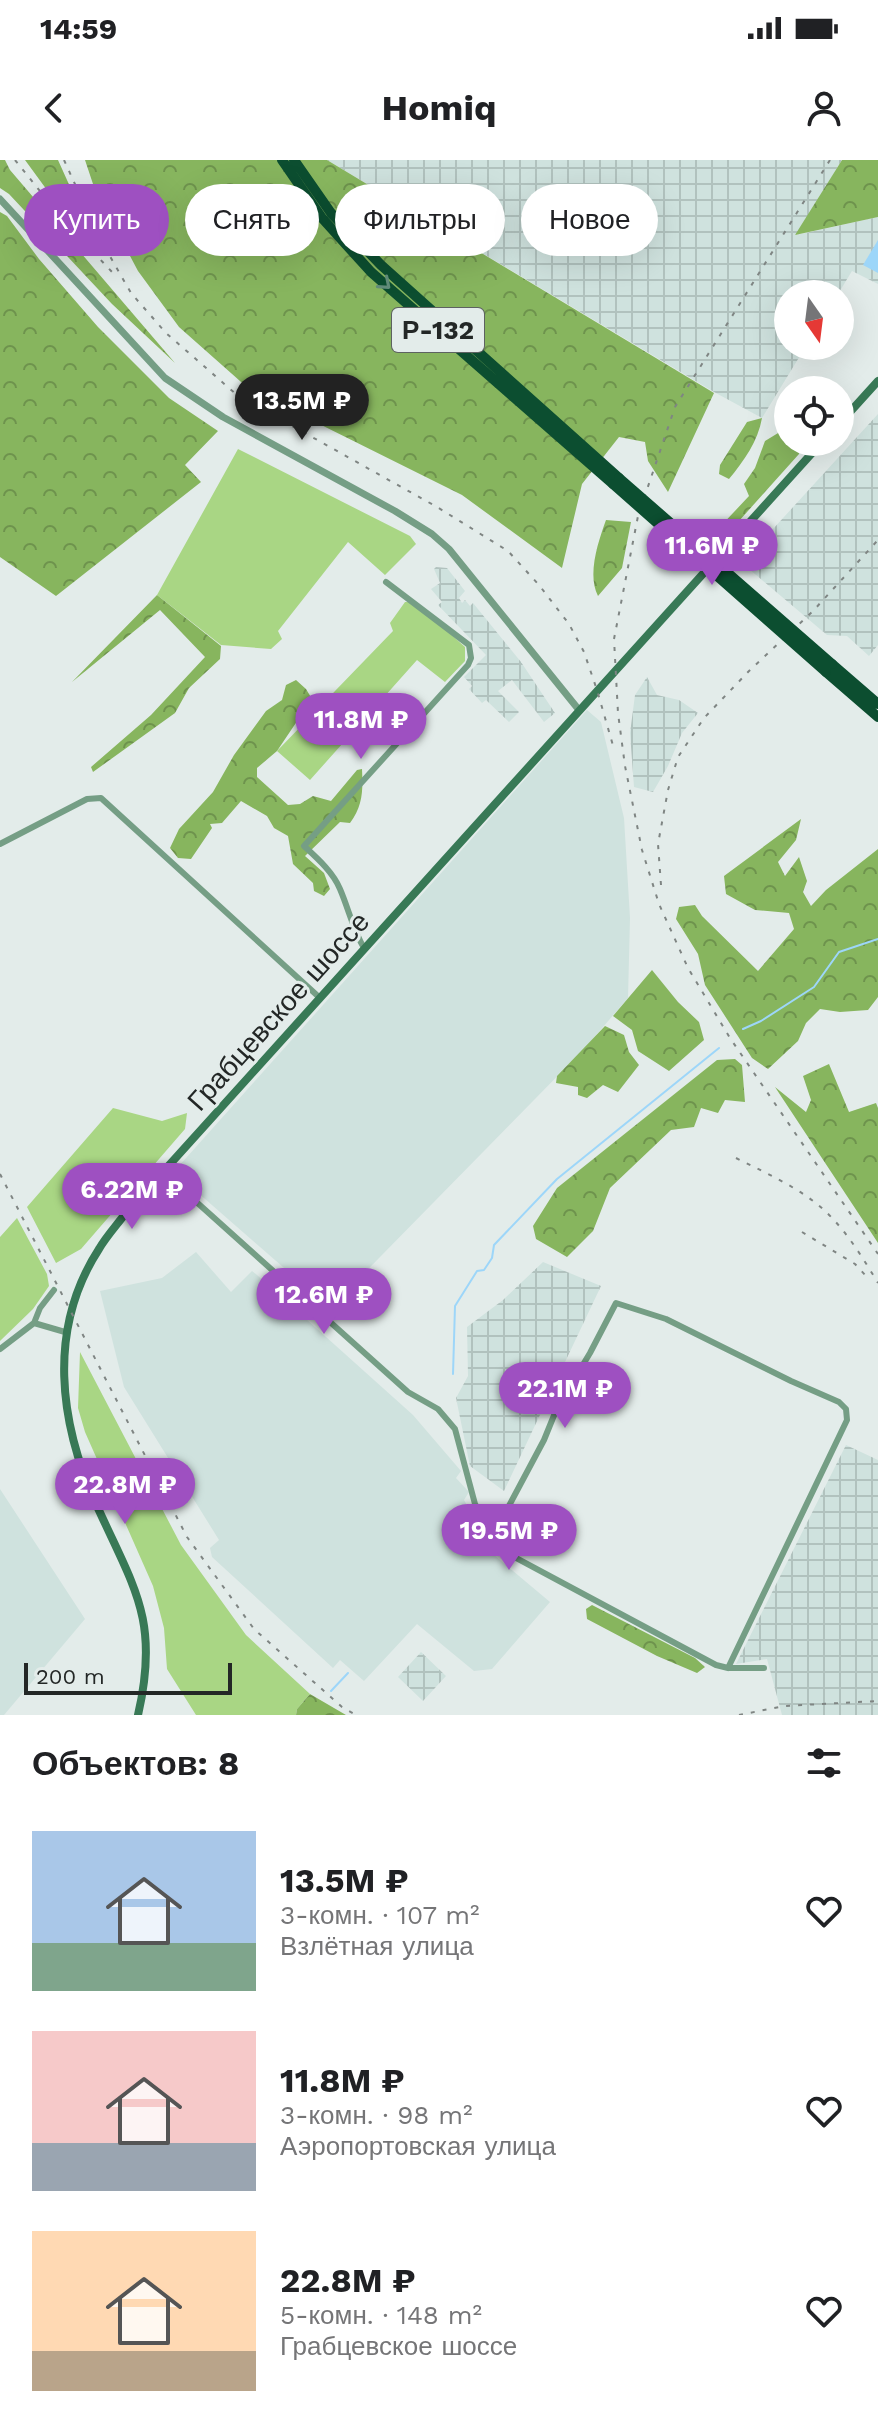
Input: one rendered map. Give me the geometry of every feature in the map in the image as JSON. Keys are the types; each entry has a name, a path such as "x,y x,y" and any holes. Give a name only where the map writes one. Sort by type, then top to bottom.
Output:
{"highway":[{"name":"Р-132","path":"282,160 322,218 371,272 616,481 829,668 878,717"},
{"name":"Р-132","path":"294,160 331,213 381,265 616,481"},
{"name":"Р-132","path":"829,668 878,704"}],"main road":[{"path":"854,408 878,381"},
{"name":"Грабцевское шоссе","path":"138,1715 148,1657 145,1624 129,1571 96,1504 73,1446 64,1388 65,1332 83,1278 99,1248 125,1214 809,456"}],"street":[{"path":"0,199 165,378 223,417 382,503 432,534 449,549 579,710"},
{"path":"364,948 354,932 339,886 304,846 468,665 471,658 469,645 386,582"},
{"path":"0,844 87,799 101,798 320,998"},
{"path":"163,1172 408,1392 447,1417 455,1429 475,1504 505,1552 716,1665 764,1668"},
{"path":"0,1349 34,1323 40,1308 54,1290"},
{"path":"487,1523 502,1519 544,1440 557,1408 616,1303 666,1319 839,1402 846,1409 847,1420 728,1668"},
{"path":"34,1323 65,1332"}],"shaded area":[{"path":"327,160 842,160 796,235 878,217 878,284 852,271 847,280 774,280 774,360 797,360 788,376 774,376 774,398 762,418 487,256 505,256 505,184 367,184"},
{"path":"878,414 878,645 869,656 847,636 827,635 742,563 840,456 854,456 854,440"},
{"path":"447,568 465,591 459,598 462,603 465,600 470,606 473,603 521,662 555,713 544,722 512,680 498,691 519,712 509,722 486,700 482,703 469,689 472,686 464,677 486,655 438,605 442,602 431,589 440,583 434,569"},
{"path":"647,677 657,695 679,700 698,713 682,733 653,792 634,787 630,733 635,695"},
{"path":"587,710 601,722 624,818 630,918 628,998 584,1049 330,1308 181,1178 178,1167"},
{"path":"196,1252 231,1292 252,1271 257,1275 413,1415 461,1471 456,1478 469,1492 464,1500 468,1507 459,1517 494,1555 550,1602 492,1669 474,1671 417,1624 364,1681 340,1660 333,1668 212,1557 210,1548 219,1540 124,1387 100,1291 162,1278"},
{"path":"543,1262 601,1286 504,1491 470,1466 456,1398 468,1376 467,1327 503,1300"},
{"path":"846,1445 878,1460 878,1715 782,1715 767,1659 736,1664"},
{"path":"0,1489 85,1619 4,1715 0,1715"},
{"path":"421,1652 446,1676 423,1701 398,1677"}],"green space":[{"path":"0,160 5,160 24,186 24,210 9,194 0,188"},
{"path":"25,160 58,160 69,184 43,184"},
{"path":"85,160 327,160 367,184 335,184 335,256 486,256 714,393 668,492 648,461 645,442 619,437 582,484 562,568 462,495 249,389 179,327 130,256 169,256 169,184 93,184"},
{"path":"842,160 878,160 878,217 795,235"},
{"path":"0,212 7,216 24,239 24,256 37,256 98,327 169,398 218,431 185,465 201,482 56,596 0,557"},
{"path":"67,256 84,256 175,363 112,304"},
{"path":"762,418 754,443 735,472 729,479 719,474 720,465 747,422"},
{"path":"774,436 774,456 797,456 730,531 719,535 718,529 749,496 744,484 755,468 765,441"},
{"path":"238,449 410,536 416,544 385,575 348,542 278,631 282,639 271,649 221,645 157,595"},
{"path":"606,520 631,522 622,568 598,596 593,578 597,548"},
{"path":"157,595 221,646 220,659 189,688 175,713 93,772 91,767 151,715 205,657 160,610 72,682"},
{"path":"405,602 410,602 437,622 465,647 465,661 445,682 417,660 310,780 277,751 393,631 390,623"},
{"path":"296,680 312,699 277,751 257,768 257,777 288,805 300,804 313,796 331,801 357,770 362,769 361,798 354,817 350,823 340,822 305,856 324,873 330,889 324,896 314,891 313,883 293,864 288,836 274,828 267,816 241,801 222,823 210,824 212,828 191,859 178,858 170,848 179,829 213,792 234,755 266,711 282,700 286,685"},
{"path":"801,819 796,840 778,862 785,876 799,857 807,881 803,892 811,906 826,890 878,849 878,997 868,1010 840,1012 820,1009 806,1023 798,1041 768,1069 752,1058 705,985 698,954 676,919 679,907 695,905 702,916 758,971 794,929 789,913 755,910 726,894 724,876"},
{"path":"652,970 699,1022 704,1040 669,1071 638,1051 632,1030 613,1016"},
{"path":"605,1026 624,1035 629,1052 639,1065 618,1092 603,1085 587,1098 578,1095 578,1087 556,1083 557,1076"},
{"path":"735,1059 742,1065 745,1102 725,1100 718,1113 701,1108 694,1127 671,1130 610,1188 593,1231 567,1257 536,1239 533,1226 557,1188 717,1060"},
{"path":"829,1064 849,1112 876,1103 878,1108 878,1243 775,1087 806,1112 811,1100 803,1076"},
{"path":"113,1108 162,1121 187,1113 185,1129 81,1249 56,1263 27,1207"},
{"path":"17,1218 47,1274 49,1286 33,1309 0,1341 0,1237"},
{"path":"80,1352 181,1545 246,1635 310,1694 297,1709 296,1715 196,1715 167,1669 164,1628 153,1586 85,1432 78,1408"},
{"path":"592,1605 695,1658 705,1667 697,1673 587,1619 586,1609"},
{"path":"310,1694 346,1715 296,1715 297,1709"}],"water":[{"path":"878,240 878,273 863,265"}],"waterway":[{"path":"743,1029 814,987 839,952 878,939"},
{"path":"453,1374 455,1306 477,1271 484,1270 492,1258 494,1245 557,1179 719,1048"},
{"path":"331,1691 348,1673"}],"railway":[{"path":"15,160 64,221 112,272"},
{"path":"64,160 100,239 131,293 166,333 237,395 437,507 508,551 569,624 584,652 614,749"},
{"path":"830,160 675,407 638,516 614,639 618,713 625,766 642,850 659,904 688,968 730,1038 878,1254"},
{"path":"661,885 658,844 678,757 704,718 813,611 878,540"},
{"path":"736,1158 817,1204 843,1231 878,1283"},
{"path":"0,1174 187,1537 254,1629 342,1707 356,1715"},
{"path":"802,1232 855,1264 866,1276"},
{"path":"739,1715 784,1706 878,1701"}]}
